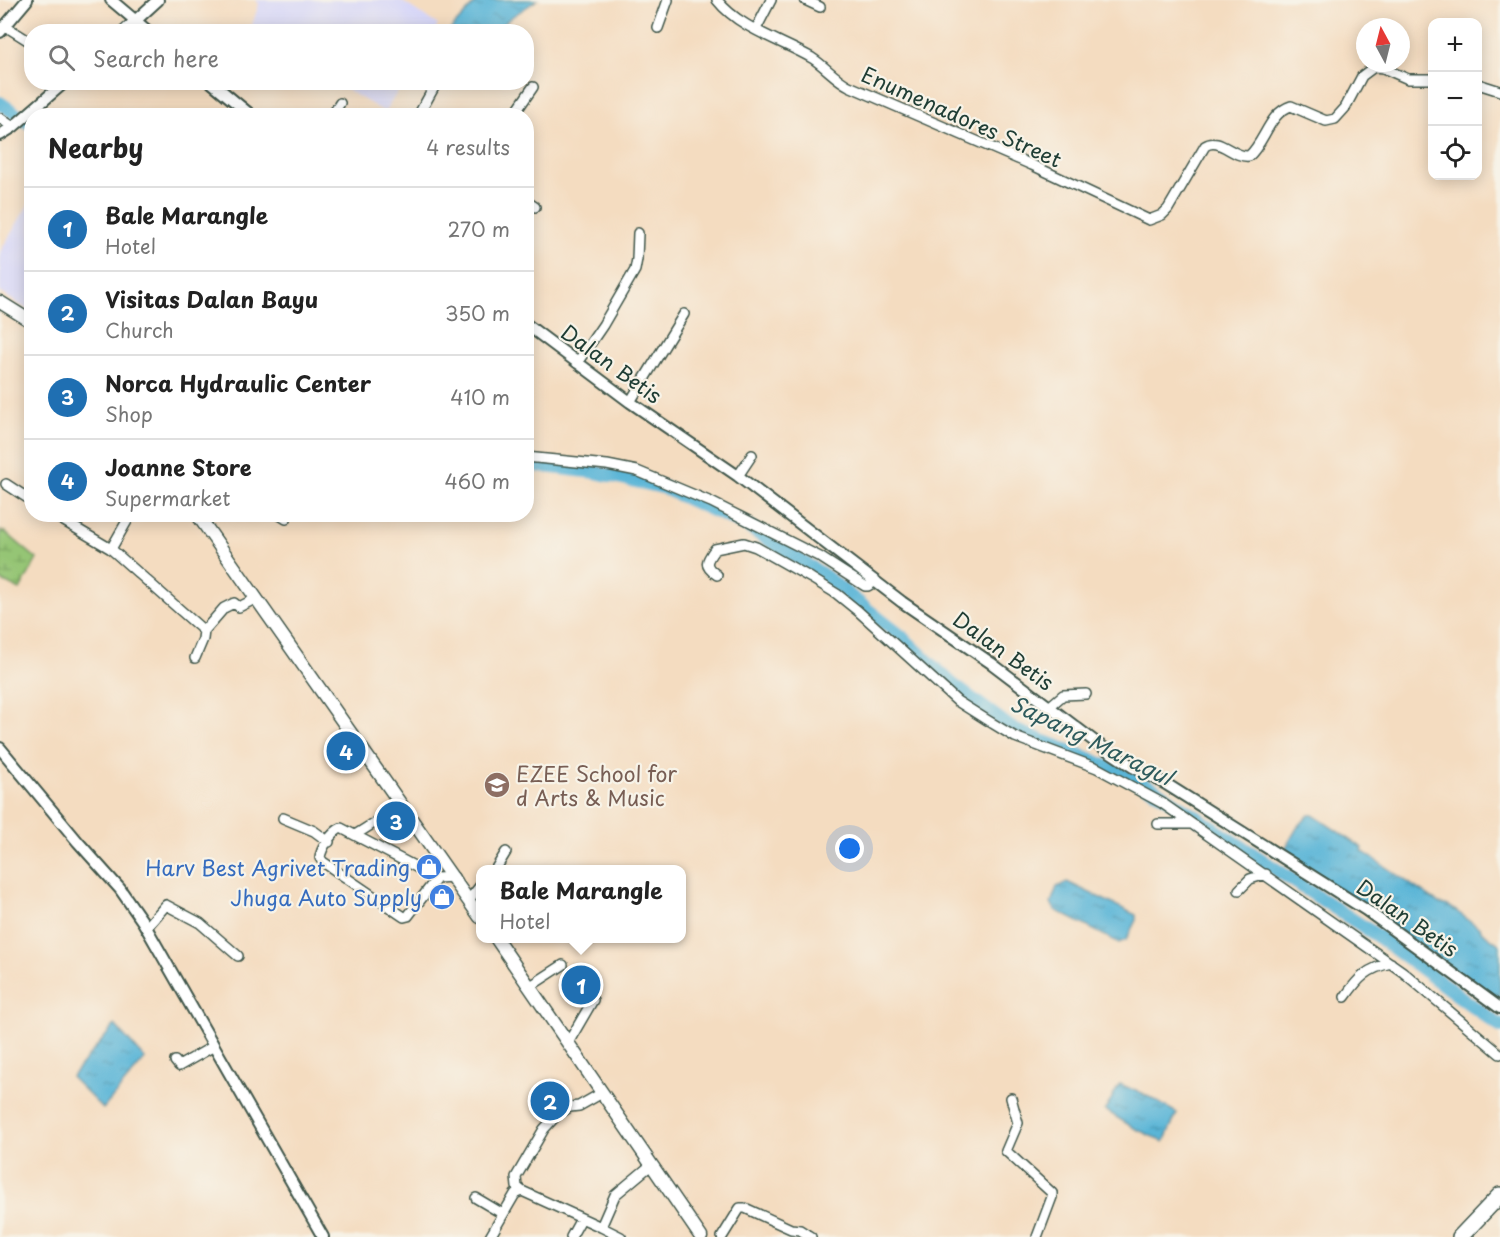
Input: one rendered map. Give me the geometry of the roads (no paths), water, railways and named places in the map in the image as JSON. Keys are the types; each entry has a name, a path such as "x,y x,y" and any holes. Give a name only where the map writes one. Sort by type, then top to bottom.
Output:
{"highway":[{"path":"1460,1237 1500,1195"}],"main road":[{"path":"0,302 24,317"},
{"path":"202,522 476,910"},
{"path":"499,943 701,1237"}],"street":[{"path":"24,39 2,29 27,0"},
{"path":"111,0 139,24"},
{"path":"132,24 158,0"},
{"path":"658,28 668,0"},
{"name":"Enumenadores Street","path":"717,0 725,10 812,58 834,74 838,80 849,86 1032,165 1149,220 1162,215 1205,146 1211,142 1243,156 1249,156 1275,117 1291,106 1330,122 1345,108 1362,76 1374,67 1383,68 1408,79 1428,79"},
{"path":"725,10 731,0"},
{"path":"756,29 771,0"},
{"path":"805,0 819,7"},
{"path":"1482,85 1500,91"},
{"path":"35,108 56,90"},
{"path":"220,90 240,108"},
{"path":"422,108 433,90"},
{"path":"519,108 531,90"},
{"path":"337,108 340,104"},
{"path":"0,118 15,126"},
{"path":"0,135 24,118"},
{"path":"577,363 635,270 638,233"},
{"path":"630,402 684,314"},
{"name":"Dalan Betis","path":"534,330 630,402 738,476 902,602 991,663 1133,767 1166,784 1366,910 1500,1008"},
{"path":"738,476 752,455"},
{"path":"534,458 607,465 637,471 711,502 820,557 865,586 876,581"},
{"path":"6,484 24,496"},
{"path":"65,522 111,549 204,631"},
{"path":"111,549 126,522"},
{"path":"717,575 709,570 707,561 715,549 744,543 837,594 957,701 1015,737 1097,768 1162,803 1391,963 1442,1003 1500,1054"},
{"path":"195,658 204,631 224,608 234,603 239,607 255,599"},
{"path":"1049,707 1063,695 1086,694"},
{"path":"0,748 120,889 146,928 323,1237"},
{"path":"355,835 401,806"},
{"path":"283,818 314,831 329,842"},
{"path":"1158,824 1191,824"},
{"path":"437,878 408,916 400,915 320,858 336,831 342,828 437,878 453,877"},
{"path":"498,865 506,852"},
{"path":"1239,890 1250,879 1266,874"},
{"path":"469,900 476,891"},
{"path":"146,928 166,905 200,923 238,956"},
{"path":"1345,997 1367,971 1391,963"},
{"path":"529,987 563,965"},
{"path":"568,1044 593,1000"},
{"path":"185,1075 177,1064 213,1046"},
{"path":"602,1093 579,1106 570,1107 557,1116 544,1129 516,1177 518,1187 522,1191 621,1237"},
{"path":"1011,1098 1018,1123 1006,1151 1052,1193 1037,1237"},
{"path":"600,1227 615,1195 651,1164"},
{"path":"490,1237 515,1194 522,1191"},
{"path":"476,1198 503,1214"},
{"path":"722,1237 740,1208 745,1208 800,1230 811,1237"},
{"path":"571,1237 581,1219"}],"water":[{"path":"478,0 537,0 504,24 456,24"},
{"path":"1309,815 1313,815 1363,848 1362,851 1440,904 1449,906 1500,945 1500,1001 1498,1005 1283,852 1297,828"},
{"path":"1067,882 1136,915 1136,920 1126,940 1119,943 1055,910 1051,903 1057,887"},
{"path":"115,1025 145,1059 103,1109 71,1077"},
{"path":"1120,1084 1177,1113 1164,1142 1134,1128 1105,1110"}],"waterway":[{"name":"Sapang Maragul","path":"0,103 24,120"},
{"name":"Sapang Maragul","path":"534,465 595,472 662,487 747,526 826,577 902,637 952,684 1014,730 1090,759 1152,788 1376,935 1500,1026"}],"place":[{"name":"Joanne Store","path":"346,751"},
{"name":"EZEE School for d Arts & Music","path":"497,785"},
{"name":"Norca Hydraulic Center","path":"396,821"},
{"name":"Harv Best Agrivet Trading","path":"429,867"},
{"name":"Jhuga Auto Supply","path":"442,897"},
{"name":"Bale Marangle","path":"581,985"},
{"name":"Visitas Dalan Bayu","path":"550,1101"}]}
